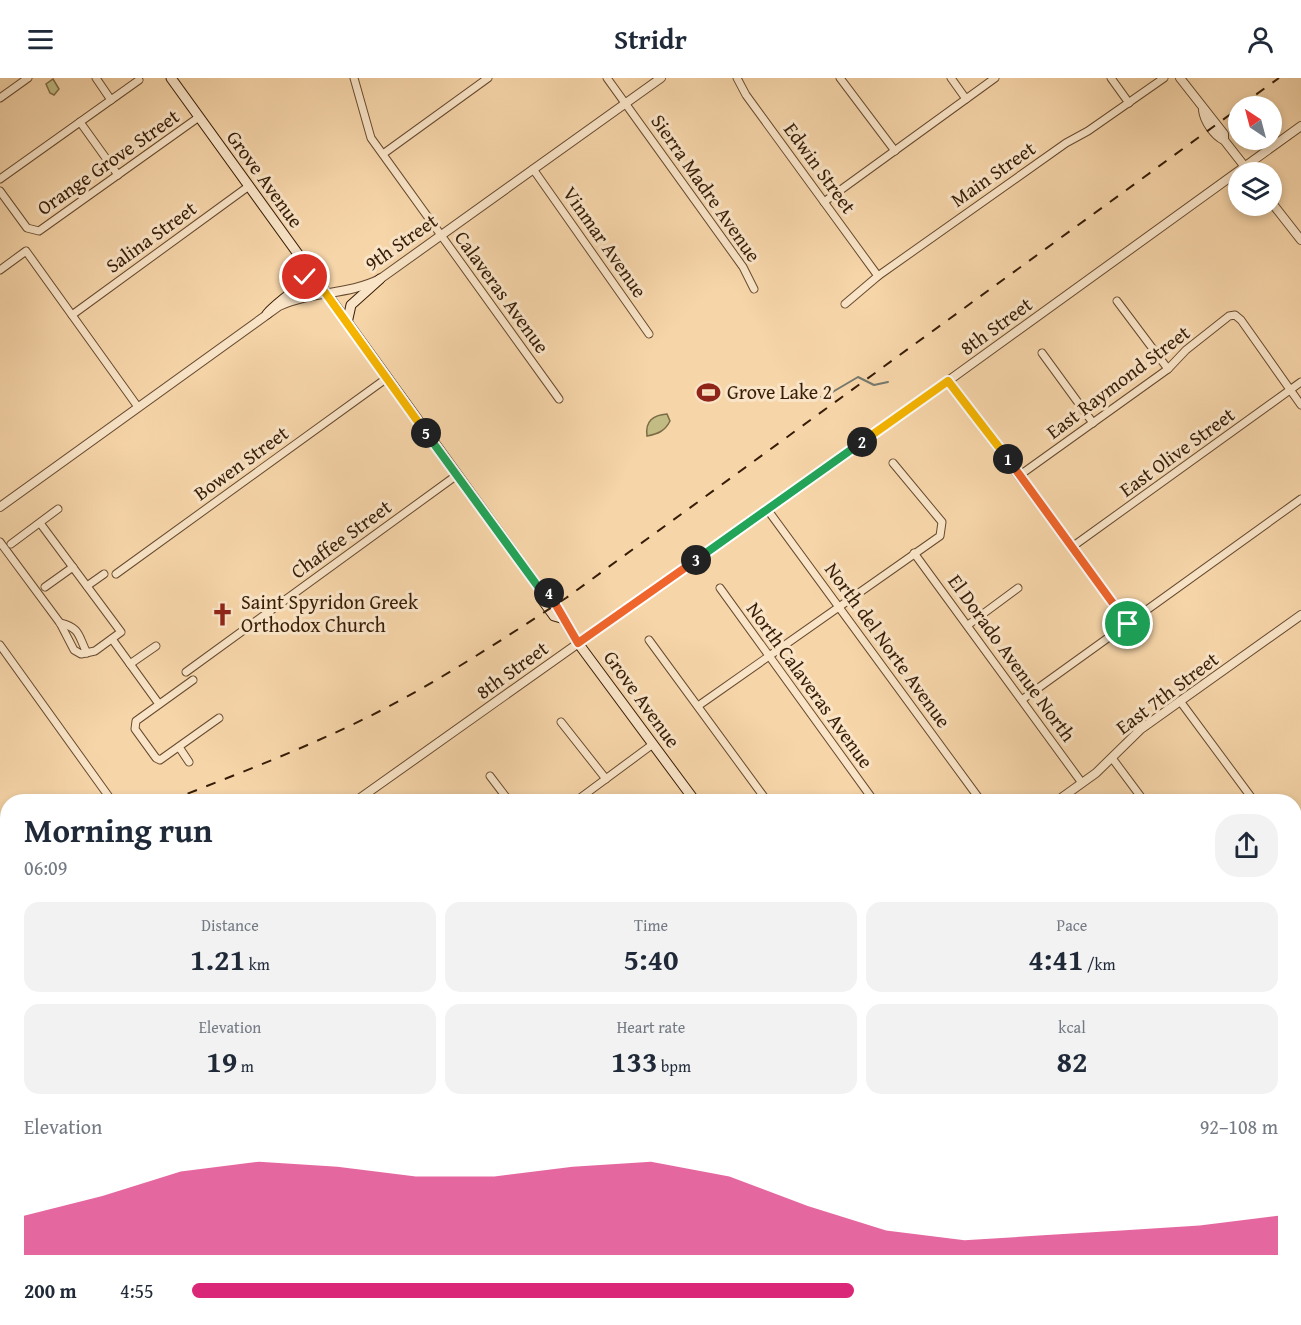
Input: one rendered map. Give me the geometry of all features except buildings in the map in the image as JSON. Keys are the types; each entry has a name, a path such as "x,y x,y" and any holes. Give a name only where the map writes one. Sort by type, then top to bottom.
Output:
{"main road":[{"name":"Grove Avenue","path":"171,78 542,592 541,598 554,616 561,618 690,794"},
{"path":"267,315 282,298 299,286 305,277 306,266"},
{"path":"347,323 351,305 380,279"}],"street":[{"path":"0,98 28,78"},
{"path":"96,78 111,100"},
{"name":"Calaveras Avenue","path":"354,78 371,138 559,399"},
{"path":"383,154 488,78"},
{"name":"Sierra Madre Avenue","path":"607,78 743,267 754,289"},
{"name":"9th Street","path":"0,506 267,315 296,299 361,289 380,279 661,78"},
{"name":"Edwin Street","path":"737,78 746,95 878,276"},
{"path":"840,78 895,151"},
{"path":"951,78 966,99"},
{"path":"824,202 995,78"},
{"path":"1111,78 1129,103"},
{"name":"Main Street","path":"845,304 878,276 1066,143 1088,132 1164,78"},
{"path":"1180,78 1203,110 1211,128 1219,138 1224,140 1241,162"},
{"path":"0,179 139,80"},
{"name":"Orange Grove Street","path":"0,191 27,228 34,232 43,229 199,117"},
{"path":"80,122 118,175"},
{"name":"8th Street","path":"1257,162 1301,126"},
{"name":"Vinmar Avenue","path":"533,170 649,334"},
{"name":"8th Street","path":"366,794 1228,183"},
{"name":"Salina Street","path":"72,315 249,186"},
{"path":"1282,216 1301,240"},
{"path":"0,270 26,251 138,406"},
{"path":"1117,301 1168,369"},
{"name":"East Raymond Street","path":"1020,475 1168,369 1186,350 1229,316 1235,315 1290,390"},
{"path":"1042,353 1093,423"},
{"name":"Bowen Street","path":"116,574 387,378"},
{"path":"948,381 1020,475 1128,624"},
{"name":"East Olive Street","path":"1072,548 1301,382"},
{"path":"1290,390 1301,405"},
{"path":"698,706 940,536 943,529 942,522 893,463"},
{"name":"Chaffee Street","path":"186,672 458,475"},
{"path":"1023,699 1301,499"},
{"path":"11,544 58,509"},
{"name":"North del Norte Avenue","path":"767,509 976,794"},
{"path":"0,542 60,623 69,643 81,654 87,653 122,632 40,523"},
{"name":"El Dorado Avenue North","path":"914,553 1023,699 1082,783"},
{"path":"45,586 73,567"},
{"path":"87,586 104,574"},
{"name":"North Calaveras Avenue","path":"720,588 869,794"},
{"path":"968,625 1018,588"},
{"name":"East 7th Street","path":"1067,794 1112,758 1141,729 1301,615"},
{"path":"60,623 73,626 77,630 87,653"},
{"path":"69,643 79,639"},
{"path":"112,639 159,704"},
{"path":"649,640 762,794"},
{"path":"0,645 107,794"},
{"path":"130,664 156,646"},
{"path":"193,680 136,721 135,729 156,758 164,758 219,718"},
{"path":"1180,701 1249,794"},
{"path":"561,722 606,779"},
{"path":"586,794 653,744"},
{"path":"179,747 189,762"},
{"path":"1112,758 1139,794"},
{"path":"490,776 504,794"}],"shaded area":[{"path":"53,79 59,89 54,95 50,93 46,84"},
{"path":"667,414 670,421 666,427 658,433 647,436 647,426 651,420"}],"waterway":[{"path":"818,397 824,397 858,377 874,385 888,382"}],"railway":[{"path":"1254,96 1279,78"},
{"path":"186,794 286,754 371,716 441,677 525,625 566,598 1228,116"}],"place":[{"name":"Grove Lake 2","path":"709,392"},
{"name":"Saint Spyridon Greek Orthodox Church","path":"223,614"}],"route":[{"path":"305,277 306,266 542,592 548,592 557,604 561,610 561,618 578,643 948,381 1020,475 1128,624"}]}
